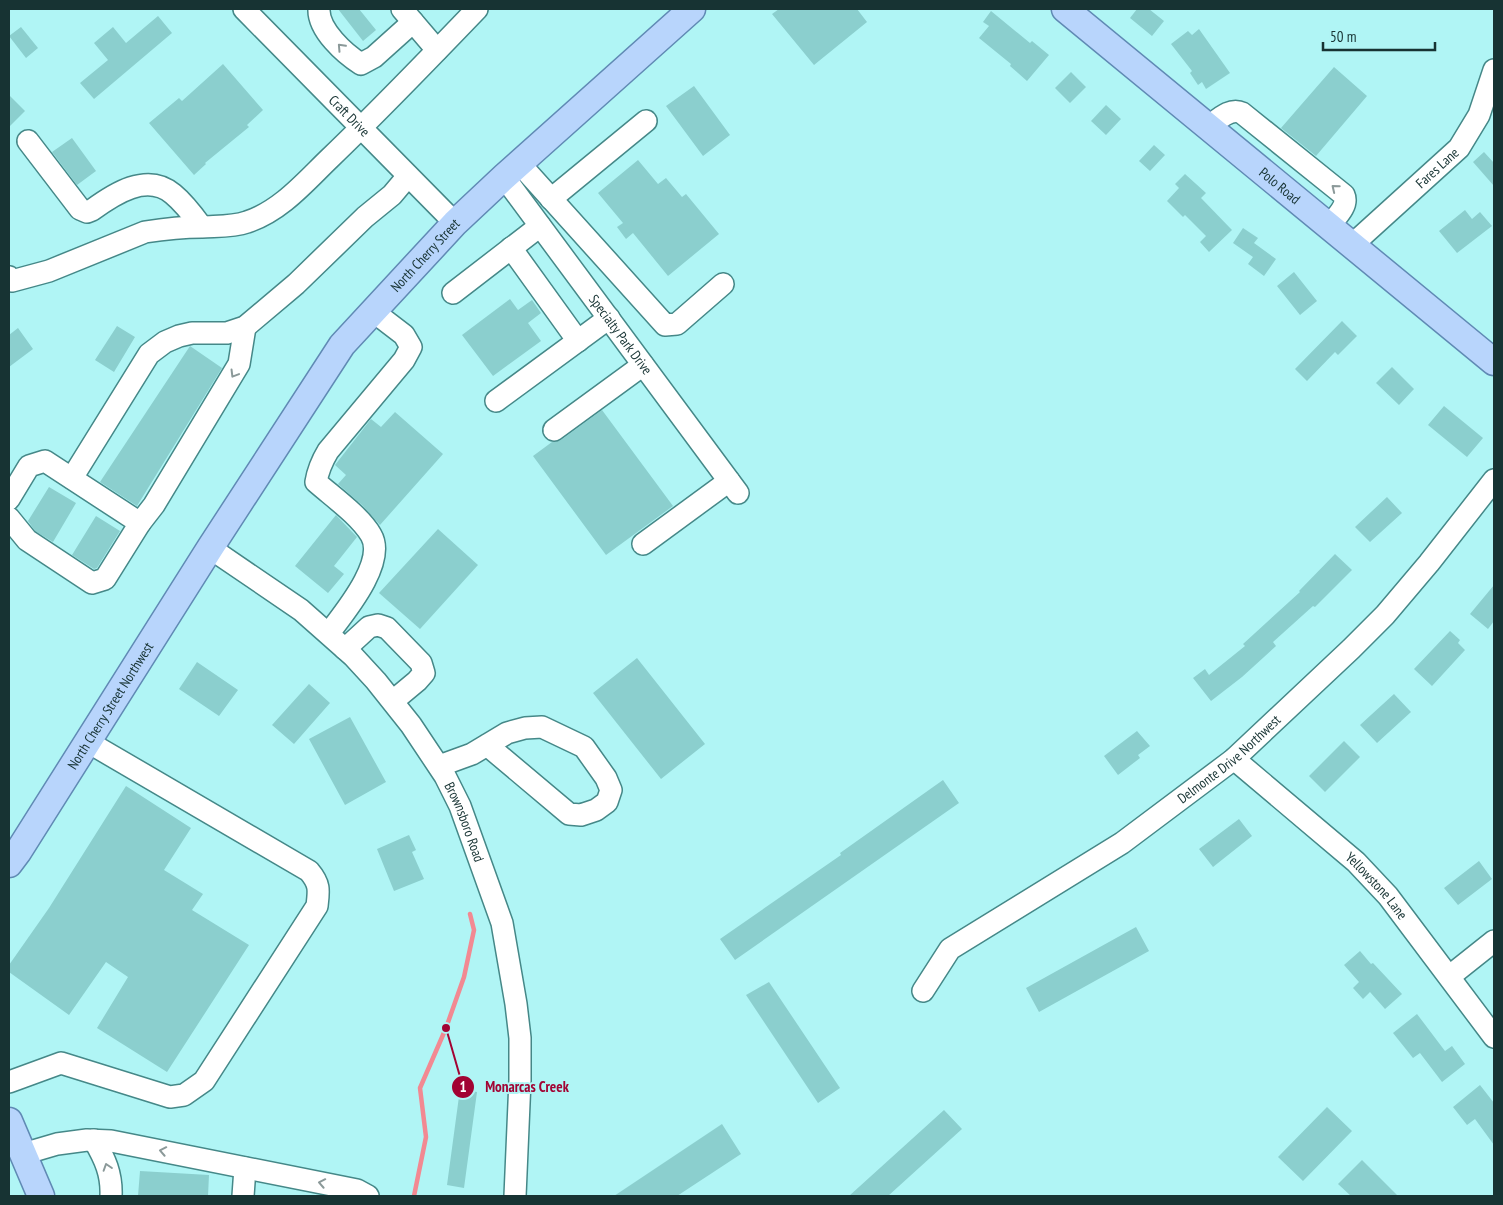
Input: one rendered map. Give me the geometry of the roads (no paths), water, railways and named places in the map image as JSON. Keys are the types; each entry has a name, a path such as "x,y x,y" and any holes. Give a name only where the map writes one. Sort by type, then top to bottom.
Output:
{"main road":[{"name":"North Cherry Street","path":"210,548 342,345 455,223 692,9"},
{"name":"Polo Road","path":"1065,9 1494,362"},
{"name":"North Cherry Street Northwest","path":"9,864 210,548"},
{"path":"9,1121 41,1196"}],"street":[{"name":"Craft Drive","path":"244,9 455,223"},
{"path":"10,281 49,271 145,232 244,223 274,209 293,194 361,128 477,9"},
{"path":"322,17 339,47 361,64 374,57 407,15 437,50"},
{"name":"Fares Lane","path":"1352,245 1459,148 1478,115 1494,70"},
{"path":"551,199 646,121"},
{"path":"28,141 80,209 87,212 124,190 143,184 157,185 172,193 201,226"},
{"path":"512,170 551,199 665,325 677,324 723,284"},
{"name":"Specialty Park Drive","path":"512,170 540,226 733,487 643,544"},
{"path":"72,478 149,354 165,342 179,336 192,333 227,333 244,327 296,284 365,217 392,194 408,176"},
{"path":"453,292 540,226"},
{"path":"510,248 578,340"},
{"path":"329,633 365,583 372,563 374,543 372,536 364,526 316,482 317,473 328,451 404,360 411,347 404,335 374,312"},
{"path":"496,401 609,318"},
{"path":"9,518 27,540 92,583 105,579 140,523 154,505 239,364 244,327"},
{"path":"554,430 643,365"},
{"path":"9,499 29,466 45,461 140,523"},
{"name":"Delmonte Drive Northwest","path":"923,991 950,949 1122,843 1234,759 1385,615 1429,563 1494,480"},
{"name":"Brownsboro Road","path":"210,548 301,610 345,649 376,681 411,724 439,766 460,806 504,932 516,1004 520,1038 520,1080 515,1196"},
{"path":"345,649 369,627 378,624 387,628 421,663 424,673 392,701"},
{"path":"439,766 472,754 487,745 507,733 525,728 542,727 584,747 606,778 611,790 607,802 596,810 581,815 569,814 487,745"},
{"path":"9,1082 61,1062 170,1097 184,1095 204,1080 317,906 320,890 315,878 309,871 88,742"},
{"name":"Yellowstone Lane","path":"1234,759 1356,862 1388,896 1494,1036"},
{"path":"1450,976 1494,941"},
{"path":"94,1140 107,1164 112,1184 111,1196"},
{"path":"24,1154 56,1144 94,1140 112,1141 357,1190 368,1196"},
{"path":"243,1196 245,1168"}],"waterway":[{"path":"414,1196 426,1137 420,1088 446,1028 464,977 474,930 470,914"}],"place":[{"name":"Monarcas Creek","path":"446,1028"}]}
